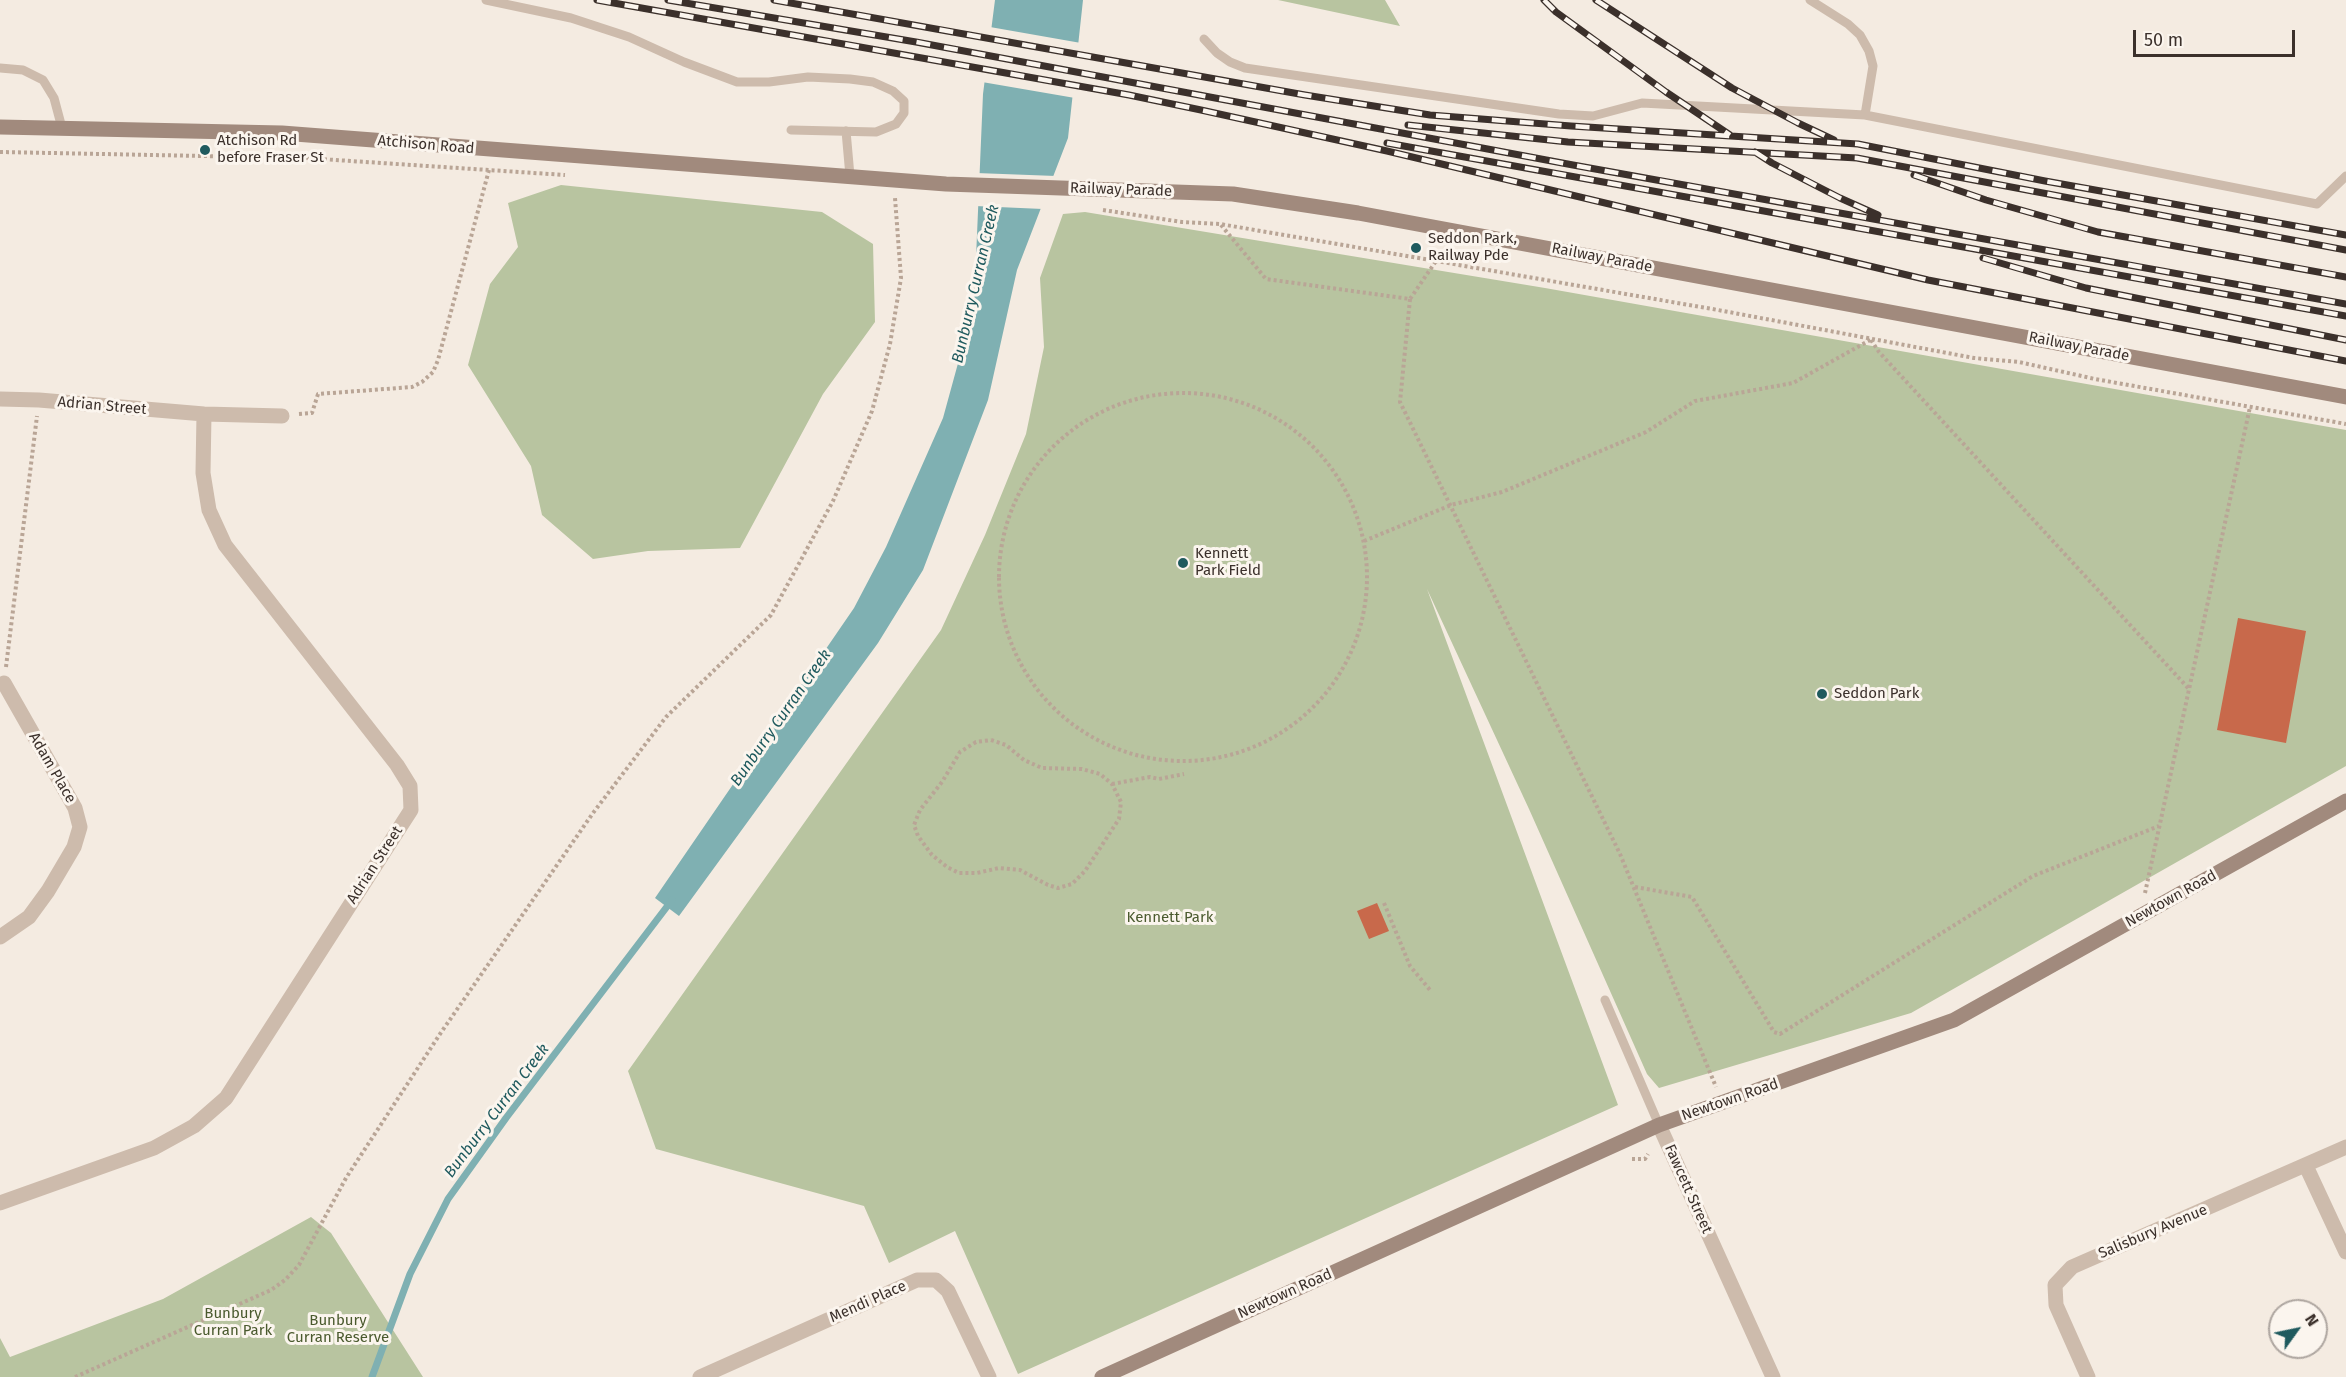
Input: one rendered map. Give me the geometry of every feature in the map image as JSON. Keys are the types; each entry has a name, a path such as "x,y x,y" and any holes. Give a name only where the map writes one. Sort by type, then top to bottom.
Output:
{"street":[{"name":"Atchison Road","path":"0,127 282,133 850,176"},
{"name":"Railway Parade","path":"850,176 946,184 1233,194 1358,213 2346,397"},
{"name":"Adrian Street","path":"0,399 39,400 204,414 282,416"},
{"name":"Adrian Street","path":"0,1203 153,1148 194,1126 226,1098 411,810 410,786 397,765 225,545 209,510 202,473 204,414"},
{"name":"Adam Place","path":"0,937 29,917 48,891 74,847 80,827 75,808 4,683"},
{"name":"Newtown Road","path":"1102,1377 1659,1125 1954,1020 2346,801"},
{"name":"Fawcett Street","path":"1659,1125 1766,1375"},
{"name":"Salisbury Avenue","path":"2088,1377 2056,1305 2055,1285 2072,1267 2346,1148"},
{"path":"2306,1166 2346,1252"},
{"name":"Mendi Place","path":"700,1377 917,1280 936,1280 948,1291 989,1377"}],"lane":[{"path":"486,0 571,18 629,37 684,62 737,82 769,82 808,77 850,79 873,82 893,91 904,101 904,113 896,124 876,132 791,130"},
{"path":"1810,0 1848,24 1860,35 1869,51 1873,66 1865,115"},
{"path":"1204,39 1217,53 1245,68 1559,114 1593,116 1642,103 1865,115 2317,204 2346,176"},
{"path":"0,68 23,70 43,80 54,98 62,128"},
{"path":"846,131 850,176"},
{"name":"Fawcett Street","path":"1605,1000 1659,1125"}],"path":[{"path":"0,152 305,158 489,170 433,372 412,387 318,394 312,413 282,416"},
{"path":"75,1377 271,1290 285,1280 299,1264 346,1178 440,1034 593,813 666,717 771,615 833,501 872,411 890,344 901,278 895,198"},
{"path":"1093,209 1182,222 1220,224 1436,261 1974,358 2019,362 2095,379 2346,424"},
{"path":"1220,224 1266,279 1410,299"},
{"path":"1436,261 1410,299 1400,402 1620,854 1722,1102"},
{"path":"1364,541 1451,505 1502,492 1646,432 1695,401 1793,383 1872,340"},
{"path":"1872,340 1878,351 2189,688"},
{"path":"1160,392 1208,393 1252,405 1299,432 1330,463 1351,500 1364,541 1368,590 1356,636 1337,677 1314,706 1276,735 1238,754 1190,763 1145,758 1107,748 1065,721 1039,694 1012,650 1000,605 999,566 1007,525 1023,488 1046,453 1080,424 1122,402 1160,392"},
{"path":"4,683 39,400"},
{"path":"2141,916 2250,407"},
{"path":"992,740 1006,746 1024,760 1042,768 1082,769 1100,774 1112,784 1121,801 1119,819 1085,871 1072,884 1058,888 1020,870 999,868 977,873 959,873 932,855 918,836 914,825 920,810 942,783 960,752 976,742 992,740"},
{"path":"1112,784 1185,774"},
{"path":"1634,887 1692,897 1774,1032 1780,1034 2033,876 2159,826"},
{"path":"1384,903 1410,966 1430,990"}],"green space":[{"path":"1278,0 1385,0 1400,26"},
{"path":"561,185 822,212 873,244 875,322 823,394 740,548 648,551 593,559 542,515 531,466 468,365 490,284 518,247 508,203"},
{"name":"Kennett Park","path":"1085,212 1545,288 2346,430 2346,766 1911,1013 1659,1088 1647,1074 1529,809 1427,589 1618,1105 1018,1374 955,1231 889,1263 864,1206 656,1149 628,1071 941,630 985,535 1026,434 1044,347 1040,278 1063,214"},
{"name":"Bunbury Curran Park","path":"311,1217 331,1233 423,1377 0,1377 0,1338 10,1357 163,1299"}],"water":[{"path":"995,0 1083,0 1068,138 1017,270 988,400 923,570 878,643 679,916 655,898 854,608 886,547 943,418 974,305 983,94"}],"pier":[{"path":"990,27 1081,43 1075,98 982,82"},
{"path":"976,173 1056,176 1043,209 975,206"}],"building":[{"path":"2238,618 2306,631 2286,743 2217,730"},
{"path":"1377,903 1389,931 1369,939 1357,911"}],"waterway":[{"name":"Bunburry Curran Creek","path":"372,1377 410,1274 448,1199 506,1118 672,900"}],"railway":[{"path":"597,0 1129,95 1387,151 1928,280 2346,361"},
{"path":"668,0 916,42 1573,165 2346,304"},
{"path":"774,0 1305,95 1430,115 1858,144 2045,181 2346,235"},
{"path":"1544,0 1556,12 1666,92 1730,135"},
{"path":"1596,0 1732,88 1834,140"},
{"path":"1408,125 1568,142 1857,158 2346,250"},
{"path":"1387,143 2346,316"},
{"path":"1755,152 1840,198 1878,215"},
{"path":"1914,175 1986,200 2098,232 2346,277"},
{"path":"1983,258 2086,288 2346,340"}],"place":[{"name":"Atchison Rd before Fraser St","path":"205,150"},
{"name":"Seddon Park, Railway Pde","path":"1416,248"},
{"name":"Kennett Park Field","path":"1183,563"},
{"name":"Seddon Park","path":"1822,694"}],"park label":[{"name":"Bunbury Curran Reserve","path":"338,1330"}]}
